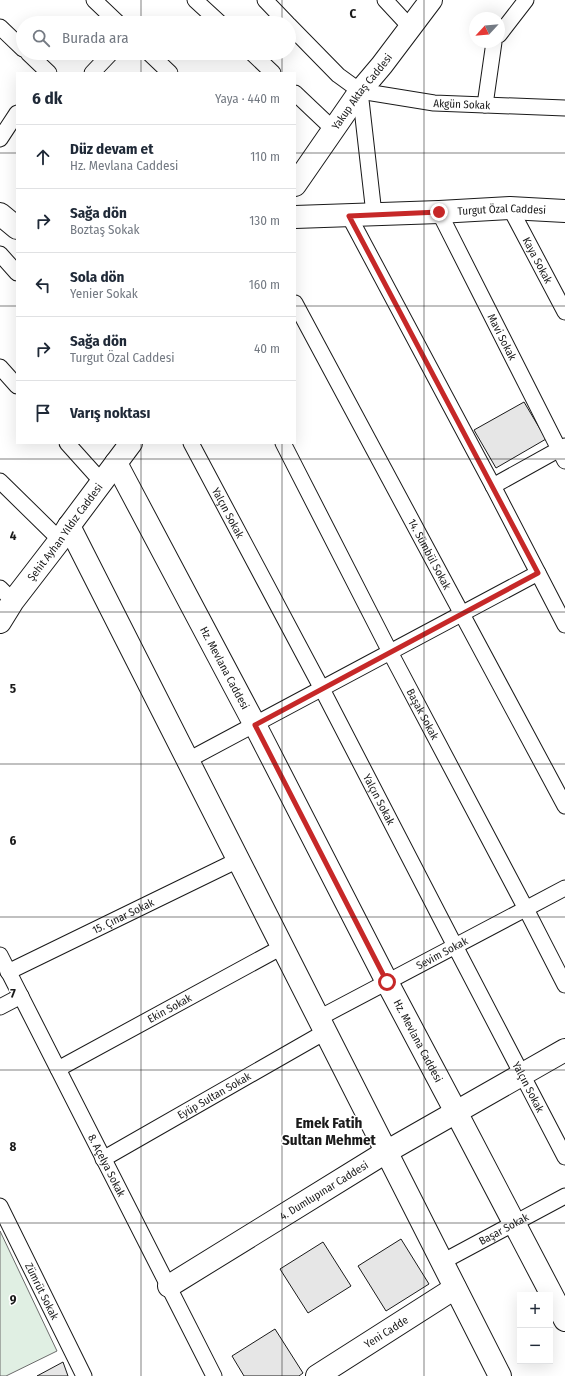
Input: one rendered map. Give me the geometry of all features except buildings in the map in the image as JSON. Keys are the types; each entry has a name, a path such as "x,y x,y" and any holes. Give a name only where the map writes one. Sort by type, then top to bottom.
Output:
{"street":[{"path":"94,0 111,16"},
{"path":"195,0 212,16"},
{"path":"265,0 280,16"},
{"path":"385,0 411,28"},
{"name":"Yakup Aktaş Caddesi","path":"296,184 360,91 411,28 431,0"},
{"path":"505,27 526,0"},
{"path":"0,26 16,42"},
{"path":"296,32 338,75 360,91 374,214"},
{"path":"485,105 493,48"},
{"path":"34,60 45,72"},
{"path":"93,72 104,60"},
{"path":"156,60 169,72"},
{"path":"259,60 272,72"},
{"name":"Akgün Sokak","path":"360,91 434,103 565,108"},
{"path":"296,94 333,129"},
{"path":"0,139 16,114"},
{"name":"Turgut Özal Caddesi","path":"296,217 349,216 510,208 565,211"},
{"name":"Kaya Sokak","path":"510,208 565,312"},
{"name":"Mavi Sokak","path":"439,212 563,452"},
{"path":"0,214 16,227"},
{"path":"349,216 493,486 565,625"},
{"path":"0,228 16,228"},
{"path":"0,254 16,272"},
{"name":"14. Sümbül Sokak","path":"296,305 565,806"},
{"path":"0,367 16,385"},
{"path":"68,444 102,482"},
{"name":"Şehit Ayhan Yıldız Caddesi","path":"0,622 6,594 64,533 130,444"},
{"name":"Yalçın Sokak","path":"192,444 322,689 565,1156"},
{"name":"Başak Sokak","path":"284,444 390,652 526,908 565,985"},
{"path":"493,486 563,452"},
{"name":"Hz. Mevlana Caddesi","path":"116,463 255,725 387,982 565,1320"},
{"path":"0,482 64,533 188,760 500,1376"},
{"path":"188,760 538,573"},
{"name":"15. Çınar Sokak","path":"8,972 238,860"},
{"name":"Sevim Sokak","path":"322,1025 387,982 565,888"},
{"name":"Ekin Sokak","path":"58,1069 282,948"},
{"name":"8. Açelya Sokak","path":"0,956 214,1376"},
{"path":"0,1007 21,996"},
{"name":"Eyüp Sultan Sokak","path":"104,1158 322,1025"},
{"name":"4. Dumlupınar Caddesi","path":"169,1286 386,1152 565,1050"},
{"name":"Başar Sokak","path":"442,1262 565,1196"},
{"name":"Zümrüt Sokak","path":"0,1206 84,1376"},
{"name":"Yeni Cadde","path":"317,1376 456,1288"}],"green space":[{"path":"0,1231 57,1351 6,1376 0,1376"}],"district":[{"name":"Emek Fatih Sultan Mehmet","path":"329,1132"}],"route":[{"path":"387,982 255,725 538,573 349,216 439,212"}]}
